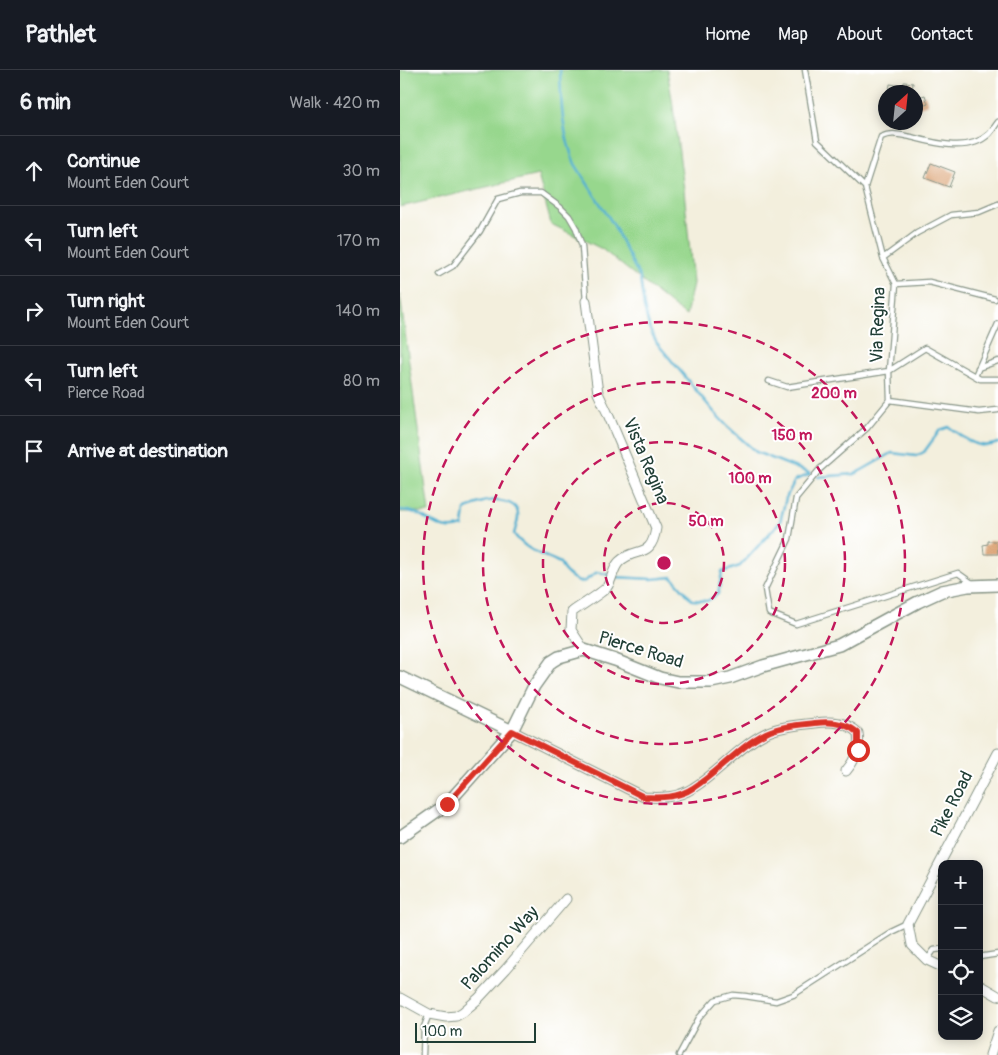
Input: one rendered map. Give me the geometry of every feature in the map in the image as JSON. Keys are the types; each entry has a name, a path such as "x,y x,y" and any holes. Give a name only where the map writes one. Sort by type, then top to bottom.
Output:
{"street":[{"name":"Vista Regina","path":"584,650 571,630 572,612 606,588 618,563 628,556 646,550 654,542 656,528 598,393 586,301"},
{"name":"Pierce Road","path":"400,837 447,804 512,731 534,686 551,662 559,657 584,650 660,678 678,682 711,682 840,645 918,602 942,591 998,585"},
{"path":"400,677 644,797 660,798 677,795 692,789 736,753 766,733 803,724 825,722 842,724 858,733 858,750 846,771"},
{"name":"Pike Road","path":"908,924 998,753"},
{"name":"Palomino Way","path":"400,998 428,1014 446,1017 456,1016 463,1012 478,999 566,899"},
{"path":"908,924 912,945 927,960 938,965"},
{"path":"983,987 998,996"},
{"path":"990,1055 998,1031"}],"lane":[{"path":"805,70 817,141 865,187 881,137 888,134 899,134 939,144 969,145 988,135 998,122"},
{"name":"Via Regina","path":"865,187 883,258 896,284 890,400"},
{"path":"439,274 452,266 480,230 498,199 520,193 540,193 560,207 576,228 582,246 586,301"},
{"path":"883,258 916,233 951,215 979,212 998,204"},
{"path":"896,284 929,282 995,299"},
{"path":"975,376 998,324"},
{"path":"769,381 788,387 890,371 925,348 980,379 998,379"},
{"path":"978,368 998,361"},
{"path":"975,586 958,573 796,624 769,613 765,589 789,539 796,498 820,470 867,428 890,400 979,412 998,410"},
{"path":"679,1055 700,1018 715,1000 733,996 745,996 776,1001 792,995 891,932 908,924"},
{"path":"927,960 934,950 938,950"},
{"path":"983,956 998,954"},
{"path":"423,1055 424,1027 428,1014"}],"green space":[{"path":"400,70 667,70 684,190 693,283 686,316 602,249 551,224 538,175 400,207"},
{"path":"400,295 429,512 400,512"}],"building":[{"path":"904,82 913,83 913,85 903,85"},
{"path":"925,95 928,104 923,106 923,96"},
{"path":"931,163 955,172 949,187 925,178"},
{"path":"988,541 997,541 998,554 984,554 983,545 988,544"}],"waterway":[{"path":"560,70 563,118 567,141 575,164 613,224 640,278 644,307 650,330 657,343 714,412 756,452 809,473"},
{"path":"818,477 855,474 892,453 916,456 924,452 940,430 949,427 977,444 990,445 998,443"},
{"path":"615,577 652,579 672,577 692,600 707,601 718,594 722,572 740,566 780,522 786,498 795,480 811,474"},
{"path":"400,510 418,514 445,528 453,528 463,526 465,510 484,502 502,501 513,505 516,509 518,514 514,534 523,544 541,555 560,563 565,572 579,582 585,581 597,572 610,575"}],"route":[{"path":"447,804 512,731 644,797 660,798 677,795 692,789 736,753 766,733 779,729 825,722 842,724 858,733 858,750"}]}
